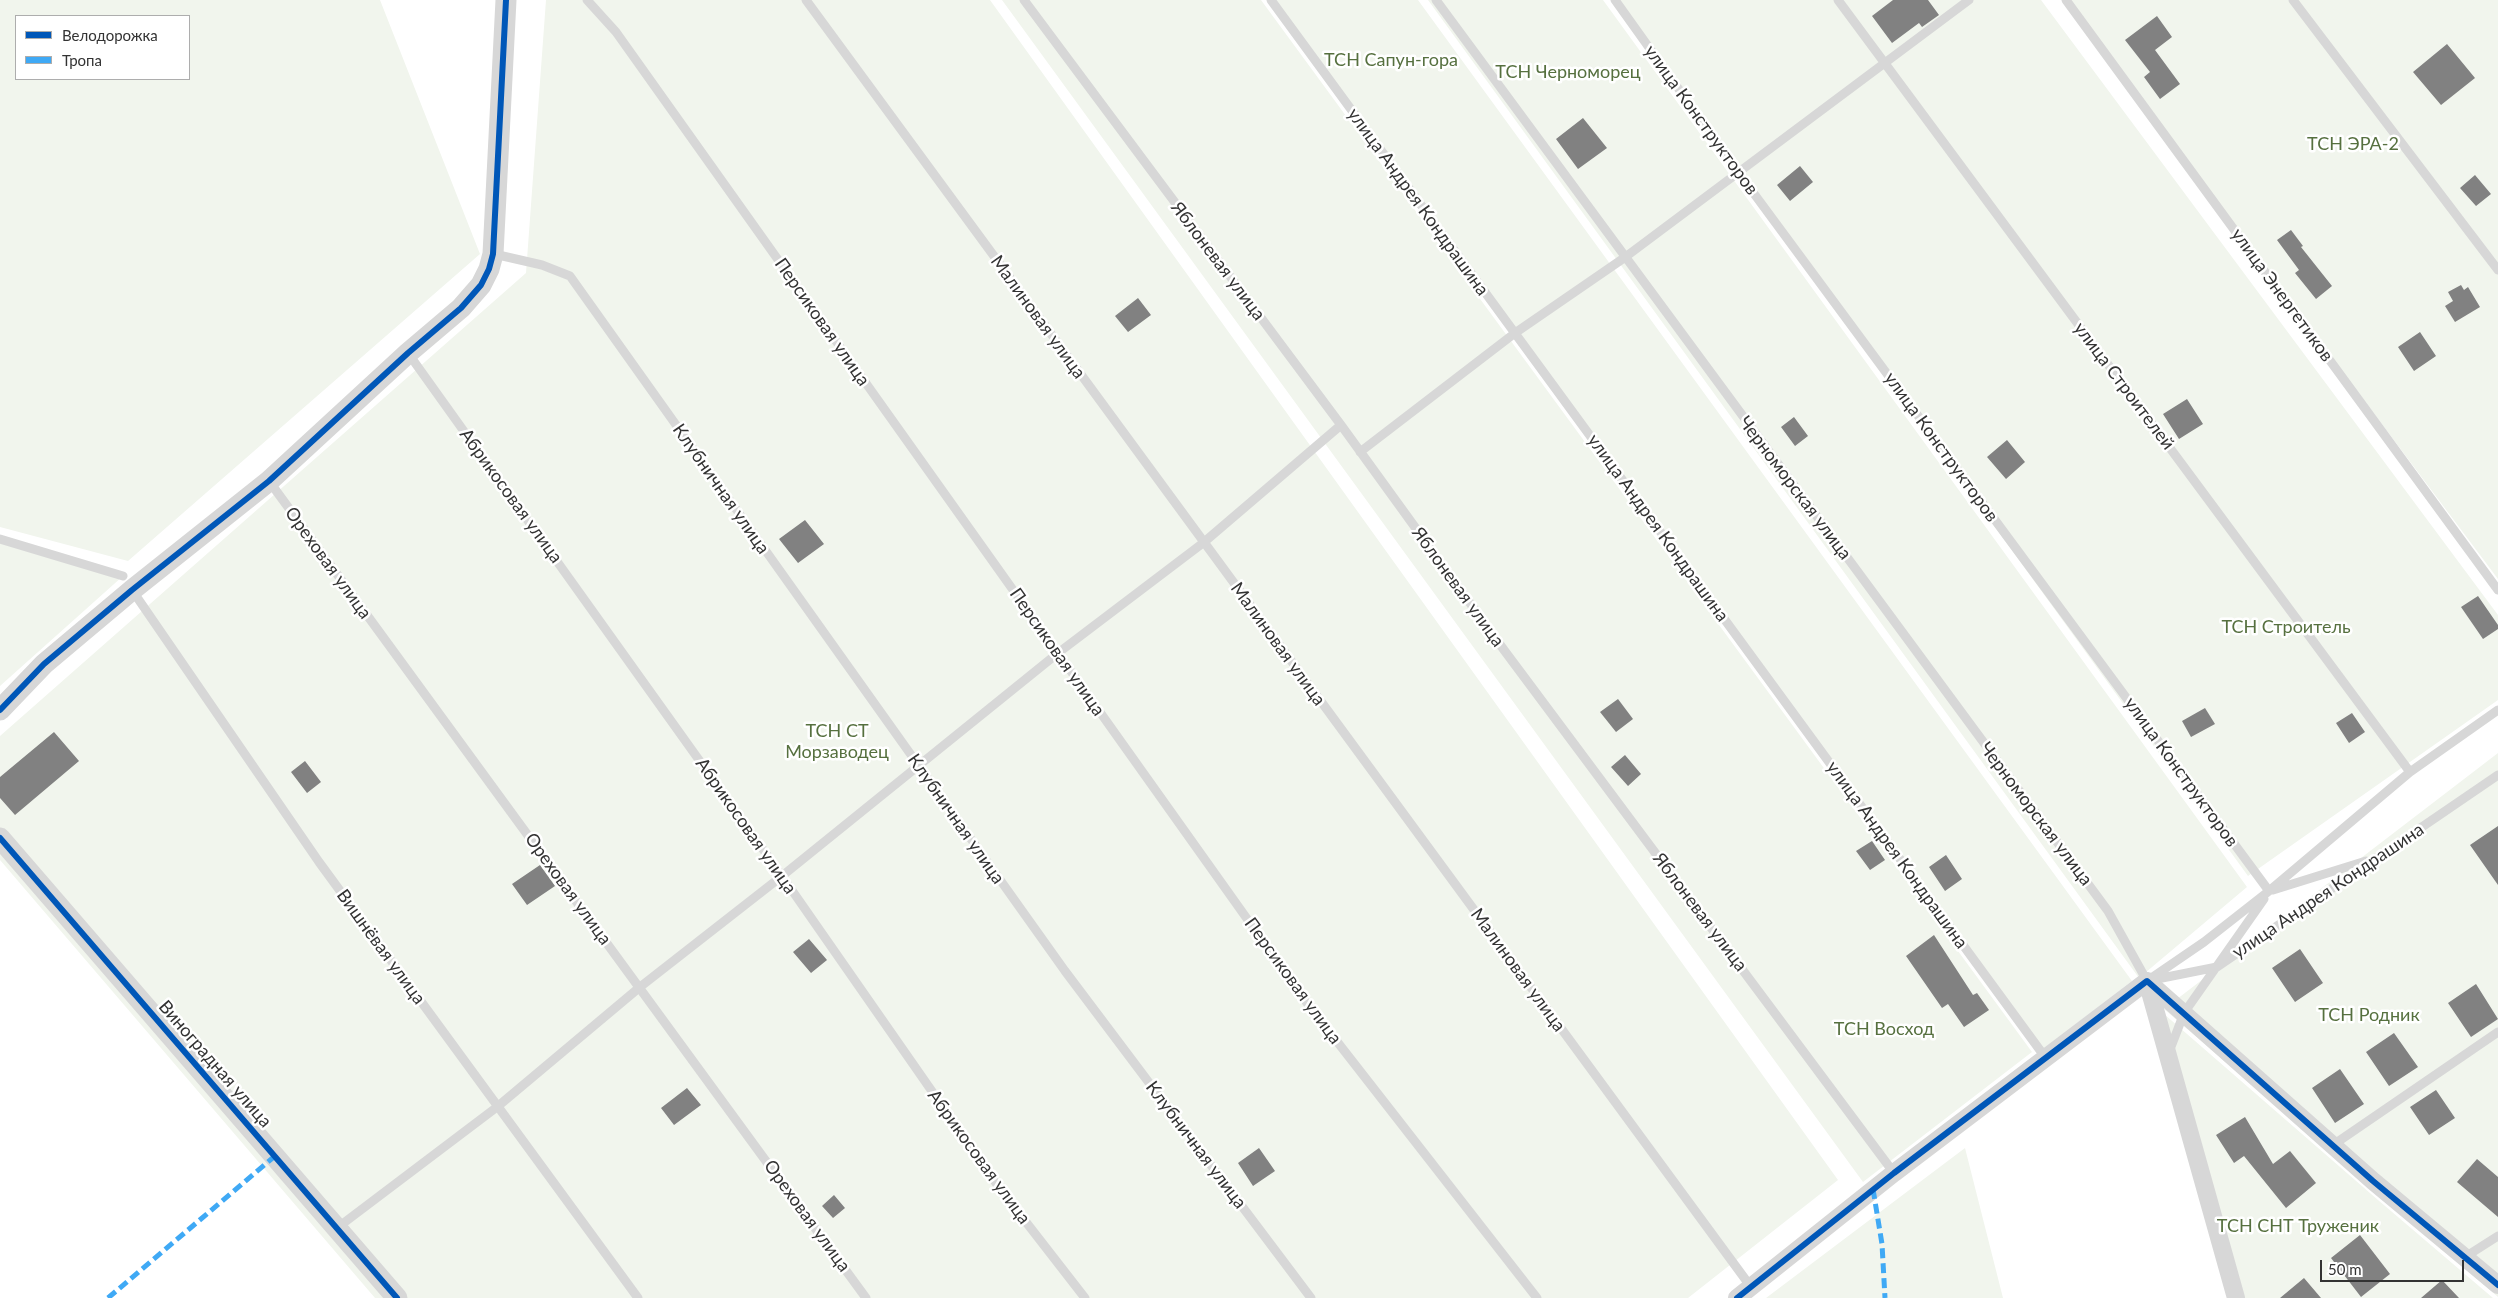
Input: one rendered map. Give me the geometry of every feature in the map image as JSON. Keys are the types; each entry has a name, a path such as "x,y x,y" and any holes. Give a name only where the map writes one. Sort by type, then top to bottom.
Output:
{"street":[{"path":"0,710 44,664 128,583 269,482 408,353 461,308 481,285 489,270 493,254 506,0"},
{"name":"Виноградная улица","path":"5,847 397,1298"},
{"path":"2147,981 2333,1145 2498,1285"},
{"path":"2147,981 2236,1298"},
{"path":"1737,1298 1894,1173 2147,981"}],"lane":[{"name":"Персиковая улица","path":"587,0 616,32 1307,1002 1537,1298"},
{"name":"Малиновая улица","path":"806,0 1751,1287"},
{"name":"Яблоневая улица","path":"1024,0 1341,426 1504,650 1894,1173"},
{"name":"улица Андрея Кондрашина","path":"1270,0 2045,1057"},
{"name":"Черноморская улица","path":"1436,0 1624,258 2108,911 2147,981"},
{"name":"улица Конструкторов","path":"1615,0 1738,172 2269,891"},
{"name":"улица Строителей","path":"1838,0 2410,772"},
{"path":"1360,452 1515,333 1624,258 1969,0"},
{"name":"улица Энергетиков","path":"2066,0 2498,590"},
{"path":"2293,0 2498,270"},
{"name":"Клубничная улица","path":"493,254 542,265 570,276 1065,971 1311,1298"},
{"name":"Абрикосовая улица","path":"408,353 782,876 998,1186 1085,1298"},
{"path":"337,1228 497,1106 640,987 782,876 1058,653 1203,542 1341,426"},
{"name":"Ореховая улица","path":"269,482 866,1298"},
{"path":"0,539 128,583"},
{"name":"Вишнёвая улица","path":"128,583 319,862 638,1298"},
{"path":"2147,981 2204,942 2269,891 2410,772 2498,710"},
{"name":"улица Андрея Кондрашина","path":"2147,981 2217,967 2498,775"},
{"path":"2168,1054 2184,1013 2269,891 2376,858"},
{"path":"2333,1145 2498,1032"},
{"path":"2466,1258 2498,1236"}],"green space":[{"path":"0,0 380,0 480,254 128,561 0,527"},
{"name":"ТСН СТ Морзаводец","path":"546,0 990,0 1838,1180 1688,1298 375,1298 0,860 0,736 526,273"},
{"name":"ТСН Восход","path":"1002,0 1261,0 2032,1052 1863,1182"},
{"name":"ТСН Сапун-гора","path":"1275,0 1418,0 2132,981 2043,1049"},
{"name":"ТСН Черноморец","path":"1428,0 1603,0 2247,887 2139,978"},
{"name":"ТСН Строитель","path":"1613,0 2041,0 2498,615 2498,700 2248,876"},
{"name":"ТСН ЭРА-2","path":"2064,0 2498,0 2498,579"},
{"path":"0,539 123,576 0,686"},
{"name":"ТСН Родник","path":"2498,753 2498,1297 2164,1009"},
{"name":"ТСН СНТ Труженик","path":"2164,1014 2378,1200 2493,1298 2243,1298"},
{"path":"1965,1148 2003,1298 1766,1298"}],"building":[{"path":"1893,0 1928,0 1939,15 1922,27 1919,23 1892,43 1872,16"},
{"path":"2157,16 2172,37 2155,50 2180,84 2160,99 2144,77 2150,72 2125,40"},
{"path":"2447,44 2475,78 2441,105 2413,72"},
{"path":"1583,118 1607,148 1578,169 1556,139"},
{"path":"1800,166 1813,182 1790,201 1777,185"},
{"path":"2475,175 2491,194 2476,206 2460,188"},
{"path":"2291,230 2303,246 2301,247 2332,286 2316,299 2295,273 2299,270 2277,240"},
{"path":"2461,285 2464,290 2468,287 2480,307 2455,322 2445,306 2453,301 2448,292"},
{"path":"1138,298 1151,315 1128,332 1115,316"},
{"path":"2420,332 2436,356 2414,371 2398,347"},
{"path":"2187,399 2203,424 2179,439 2163,414"},
{"path":"1794,417 1808,436 1795,446 1781,427"},
{"path":"2007,440 2025,462 2006,479 1987,457"},
{"path":"805,520 824,544 798,563 779,539"},
{"path":"2478,596 2498,625 2498,629 2483,639 2461,607"},
{"path":"1618,699 1633,719 1616,732 1600,712"},
{"path":"2205,708 2215,724 2191,737 2182,721"},
{"path":"2352,713 2365,732 2349,743 2336,723"},
{"path":"54,732 79,761 15,815 0,798 0,777"},
{"path":"1625,755 1641,774 1628,786 1611,767"},
{"path":"305,761 321,782 307,793 291,772"},
{"path":"2498,826 2498,885 2470,845"},
{"path":"1872,841 1885,860 1870,870 1856,851"},
{"path":"1946,855 1962,879 1945,891 1929,867"},
{"path":"540,865 555,886 527,905 512,884"},
{"path":"1934,935 1973,995 1977,993 1989,1010 1964,1027 1948,1004 1942,1008 1906,956"},
{"path":"809,939 827,960 811,973 793,952"},
{"path":"2300,949 2323,983 2295,1002 2272,968"},
{"path":"2476,984 2498,1019 2471,1037 2448,1003"},
{"path":"2394,1033 2418,1067 2389,1086 2366,1052"},
{"path":"2340,1069 2364,1104 2335,1123 2312,1088"},
{"path":"687,1088 701,1105 674,1125 661,1108"},
{"path":"2436,1090 2455,1118 2429,1135 2410,1107"},
{"path":"2245,1117 2273,1164 2290,1151 2316,1183 2286,1208 2244,1156 2234,1163 2216,1135"},
{"path":"1259,1148 1275,1171 1253,1186 1238,1163"},
{"path":"2477,1159 2498,1177 2498,1217 2457,1182"},
{"path":"834,1195 845,1208 833,1218 822,1206"},
{"path":"2360,1235 2390,1274 2361,1297 2331,1258"},
{"path":"2304,1278 2321,1298 2280,1298"},
{"path":"2442,1280 2459,1298 2421,1298"}],"marked path":[{"path":"108,1298 275,1156"},
{"path":"1873,1189 1882,1244 1885,1298"}],"cycle path":[{"path":"0,710 44,664 132,590 269,481 408,353 461,308 481,285 489,269 493,254 506,0"},
{"path":"0,838 397,1298"},
{"path":"1737,1298 1894,1173 2147,981 2373,1181 2498,1285"}]}
